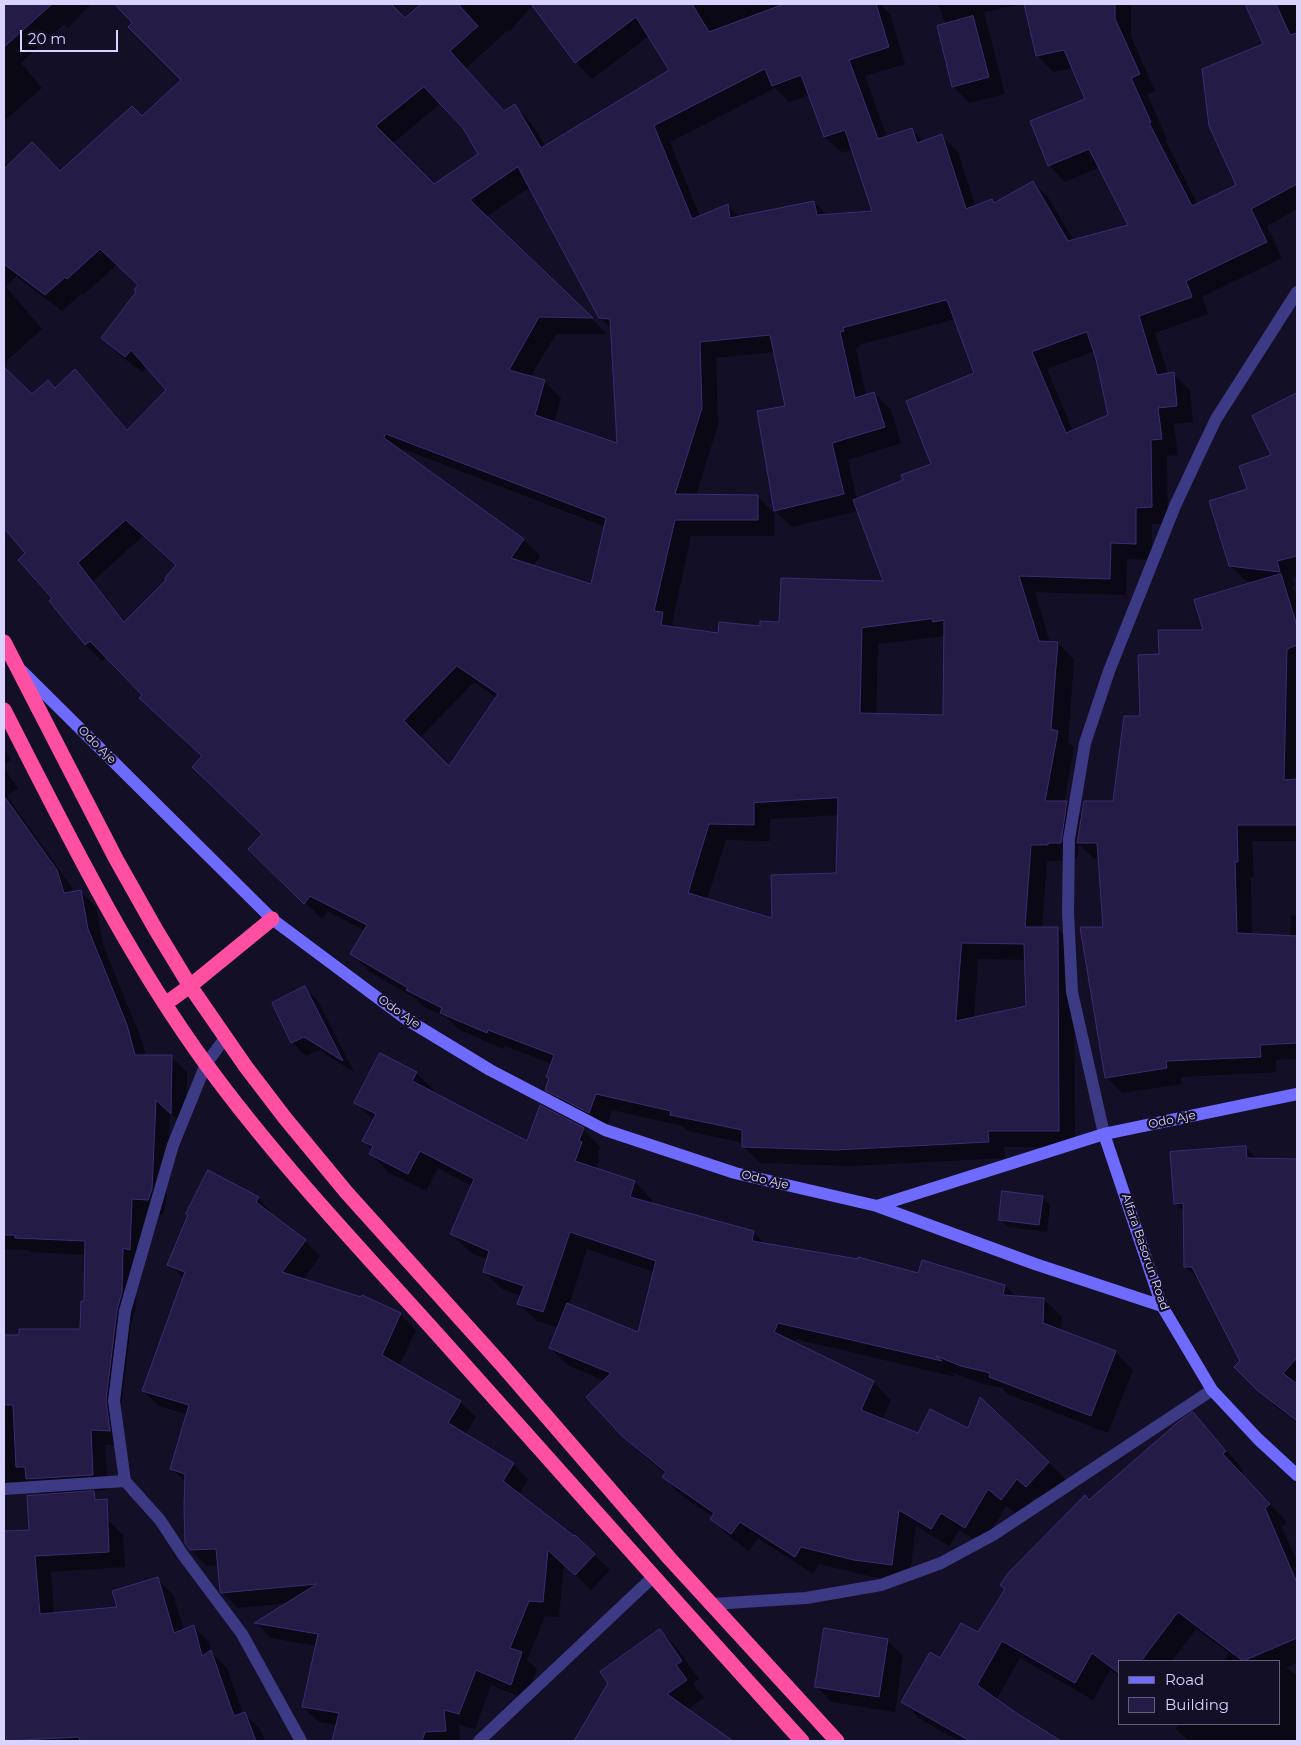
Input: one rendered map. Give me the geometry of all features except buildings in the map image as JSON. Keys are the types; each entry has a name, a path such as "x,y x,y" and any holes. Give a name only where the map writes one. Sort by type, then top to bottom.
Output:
{"highway":[{"path":"4,642 116,859 190,986 225,1038 285,1118 347,1193 423,1276 670,1558 837,1741"},
{"path":"4,710 128,947 206,1064 244,1115 303,1186 439,1336 652,1577 802,1741"},
{"path":"165,1004 272,919"}],"street":[{"path":"1104,1134 1072,992 1068,913 1069,839 1085,743 1109,671 1175,506 1197,459 1216,419 1297,292"},
{"name":"Odo Aje","path":"15,664 272,919 406,1019 490,1070 605,1130 735,1173 877,1206 1035,1264 1162,1306"},
{"path":"225,1038 206,1064 173,1145 125,1311 114,1401 125,1481 160,1520 183,1555 242,1634 301,1741"},
{"name":"Odo Aje","path":"877,1206 1104,1134 1297,1094"},
{"name":"Alfara Basorun Road","path":"1104,1134 1162,1306 1212,1390 1258,1439 1297,1474"},
{"path":"712,1604 806,1598 881,1585 942,1563 992,1535 1212,1390"},
{"path":"4,1489 125,1481"},
{"path":"479,1741 652,1577"}]}
